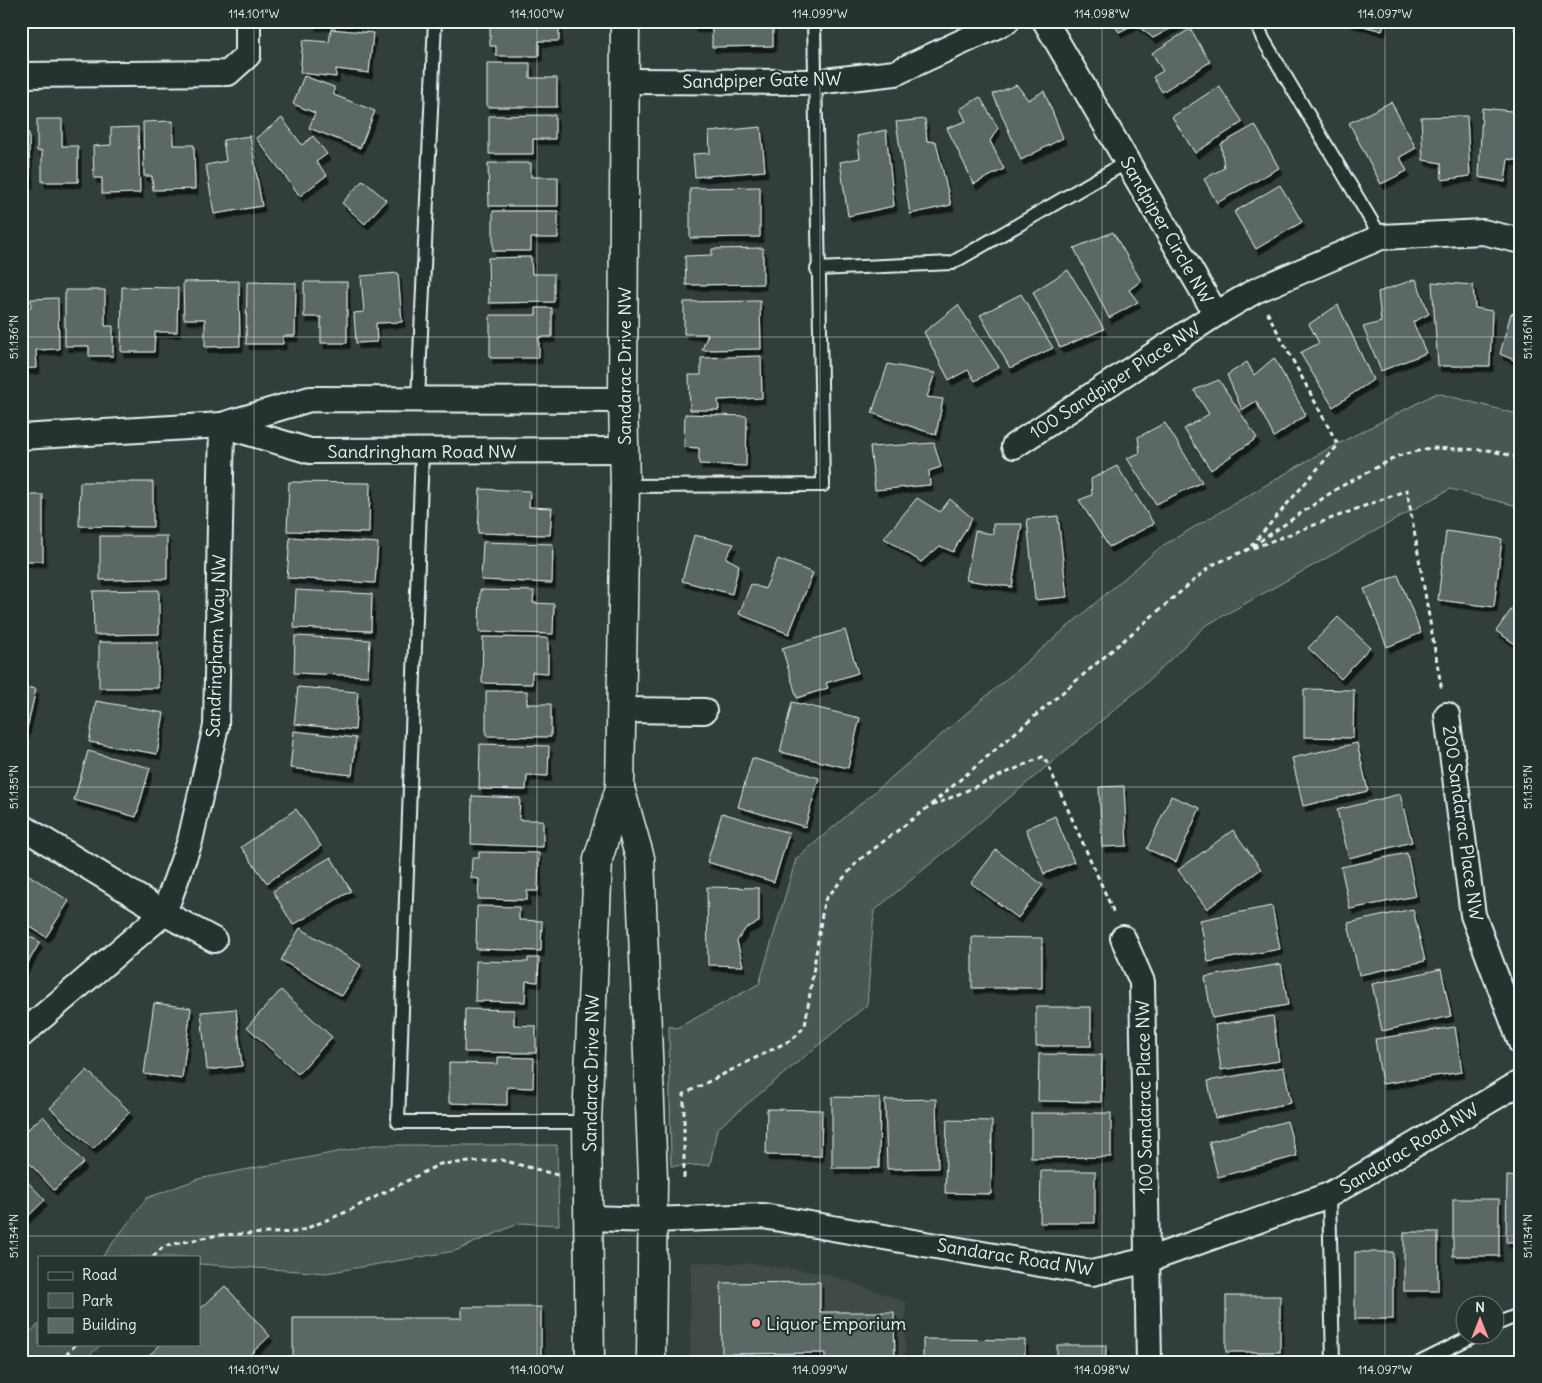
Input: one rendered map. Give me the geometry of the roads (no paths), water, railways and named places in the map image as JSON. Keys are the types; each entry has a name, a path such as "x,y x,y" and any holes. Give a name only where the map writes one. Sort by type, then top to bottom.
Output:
{"street":[{"path":"21,75 228,72 248,55 248,21"},
{"name":"Sandarac Drive NW","path":"590,1362 588,1122 598,859 620,788 625,486 623,400 625,21"},
{"name":"Sandpiper Gate NW","path":"625,81 815,82 895,73 1007,21"},
{"name":"Sandpiper Circle NW","path":"1045,21 1216,314 1255,291 1381,238 1483,232 1521,241"},
{"name":"100 Sandpiper Place NW","path":"1014,446 1216,314"},
{"name":"Sandringham Road NW","path":"21,437 222,425 310,399 623,400"},
{"name":"Sandringham Road NW","path":"222,425 310,450 422,452 625,450"},
{"name":"Sandringham Way NW","path":"21,1035 164,913 190,841 216,726 222,425"},
{"path":"622,710 704,711"},
{"name":"200 Sandarac Place NW","path":"1447,715 1473,915 1521,1044"},
{"name":"Sandarac Drive NW","path":"620,788 640,858 652,1178 650,1362"},
{"path":"21,826 164,913 214,940"},
{"name":"100 Sandarac Place NW","path":"1123,938 1142,982 1149,1362"},
{"name":"Sandarac Road NW","path":"589,1218 652,1220 763,1216 1092,1273 1148,1260 1329,1195 1521,1082"}],"lane":[{"path":"418,400 435,21"},
{"path":"625,486 823,485 817,268 814,21"},
{"path":"1256,21 1263,39 1381,238"},
{"path":"817,268 952,263 1127,162"},
{"path":"422,452 398,1122 588,1122"},
{"path":"1329,1195 1334,1362"},
{"path":"1504,1321 1521,1314"},
{"path":"1421,1362 1454,1346"}],"place":[{"name":"Liquor Emporium","path":"756,1323"}]}
